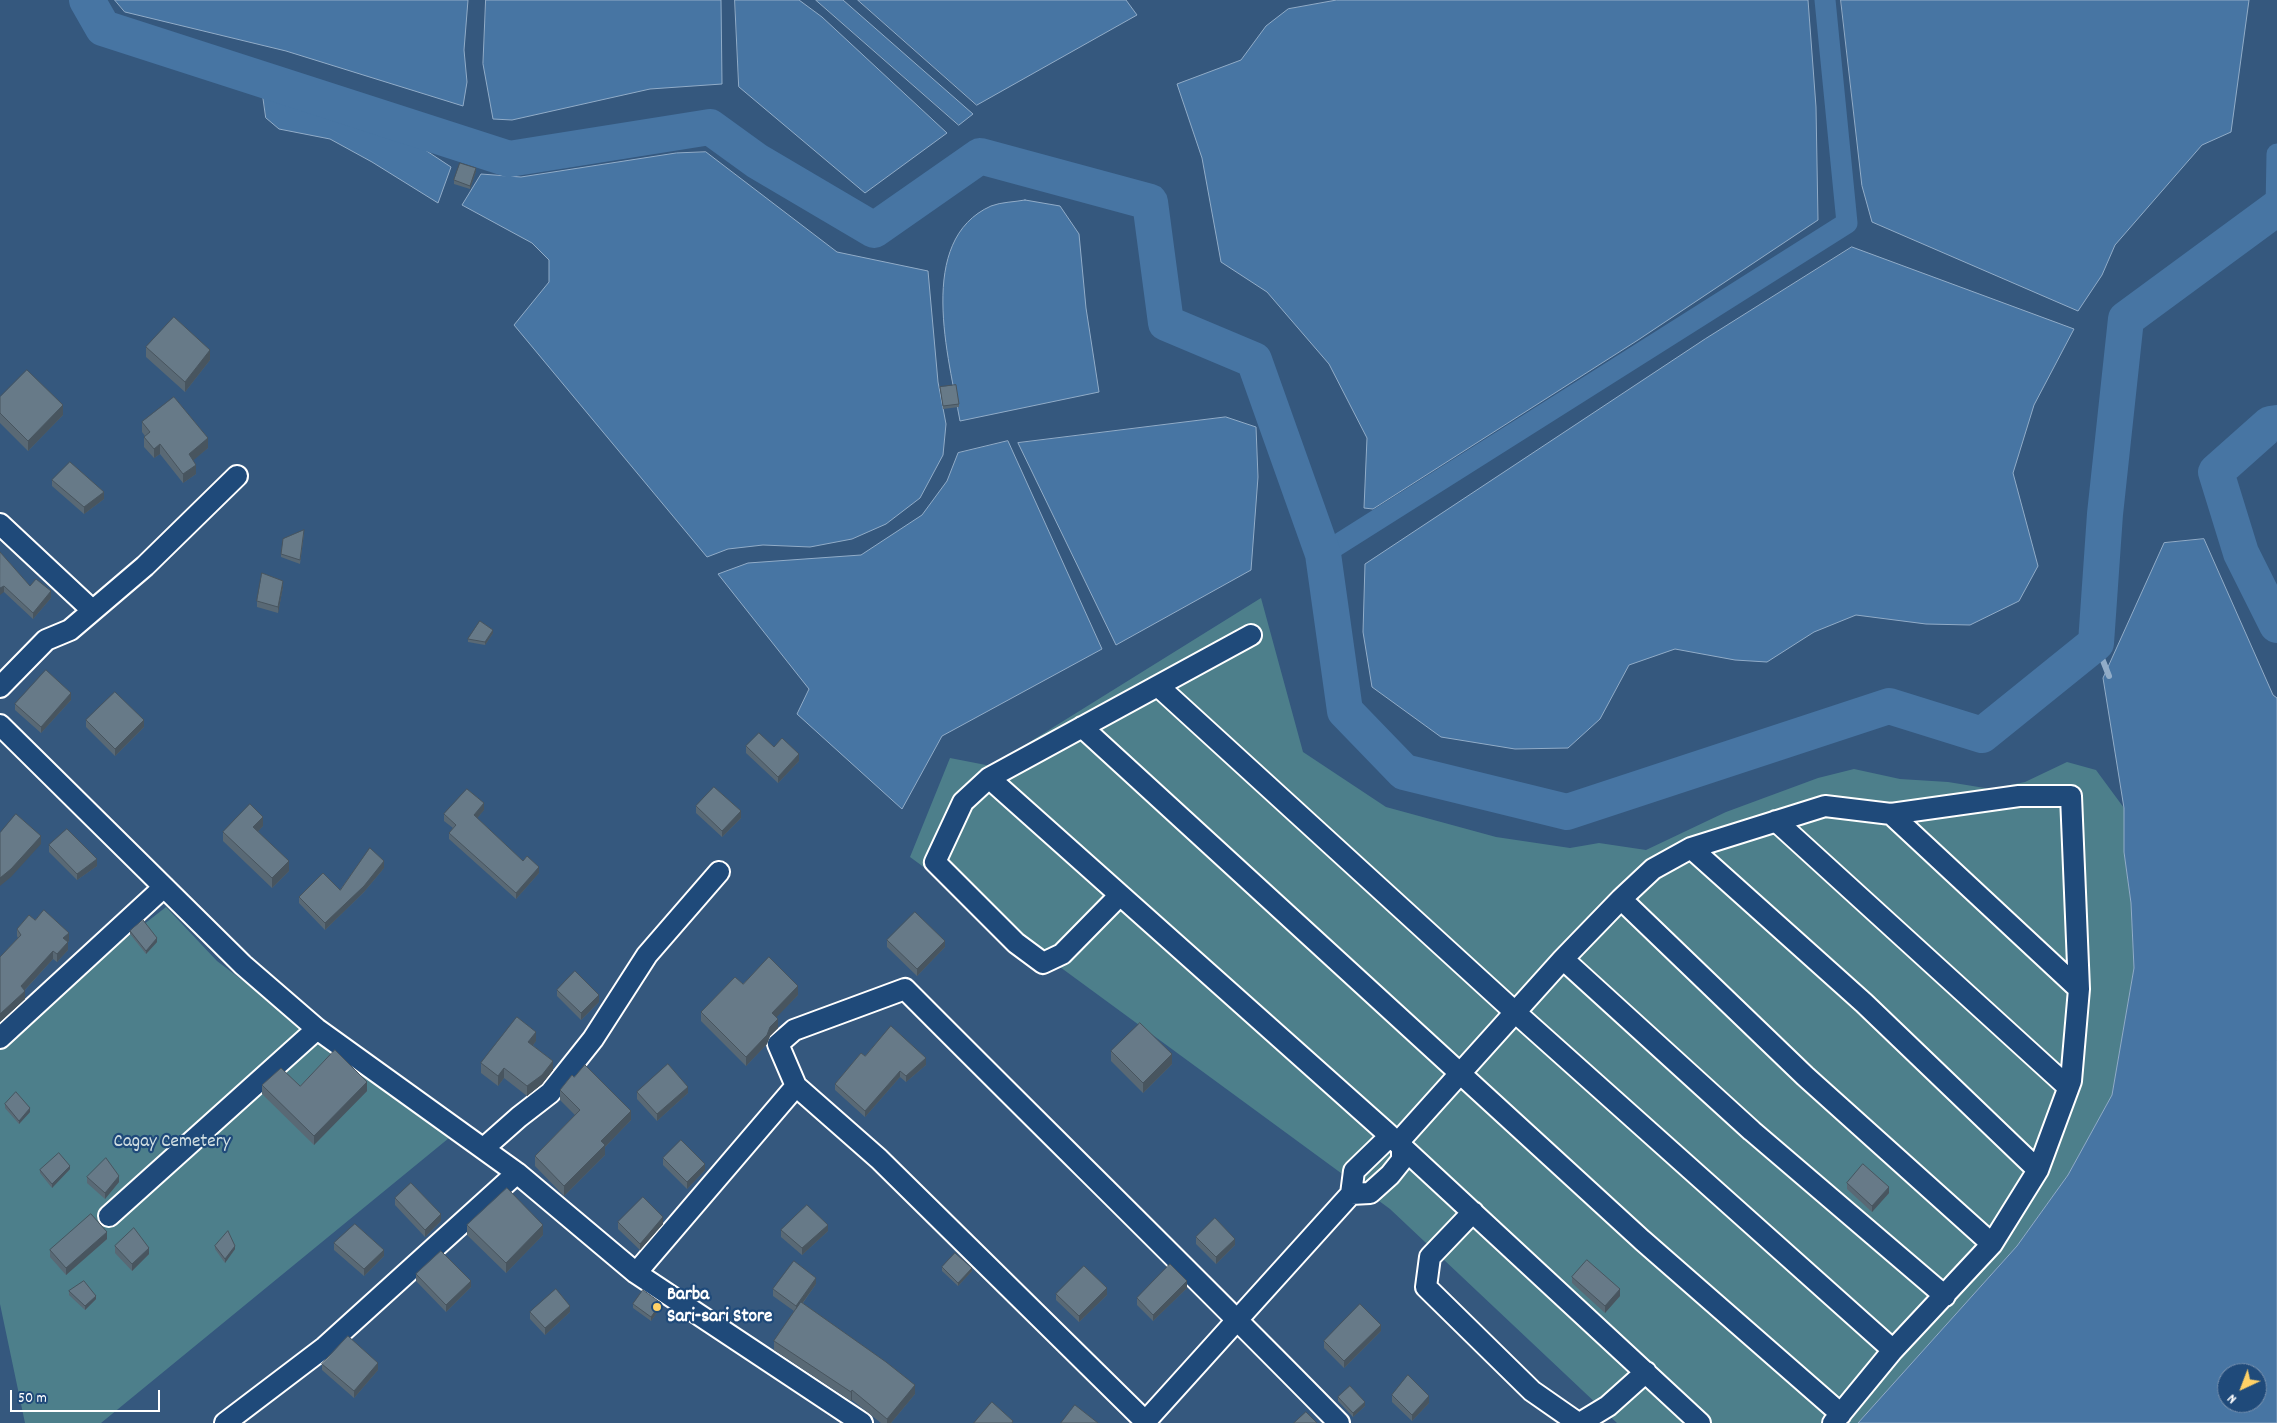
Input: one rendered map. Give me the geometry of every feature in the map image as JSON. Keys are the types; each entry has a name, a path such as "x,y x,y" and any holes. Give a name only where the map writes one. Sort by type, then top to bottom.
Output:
{"street":[{"path":"0,688 46,640 70,630 145,566 237,476"},
{"path":"0,524 92,610"},
{"path":"1120,895 1062,954 1043,963 1016,944 935,862 963,802 989,778 1251,635"},
{"path":"1158,686 1516,1013 1893,1350"},
{"path":"0,725 244,965 317,1029 517,1173 636,1273 862,1423"},
{"path":"1082,727 1461,1075 1837,1419 1893,1350 1992,1244 2038,1170 2071,1081 2079,988 2071,796 2019,796 1891,814 1825,806 1691,848 1653,868 1563,959 1461,1075 1400,1142 1399,1165 1374,1190 1366,1194 1351,1194"},
{"path":"989,778 1400,1142 1700,1423"},
{"path":"1891,814 2079,988"},
{"path":"1776,821 2068,1087"},
{"path":"1691,848 1864,1003 2038,1170"},
{"path":"484,1148 550,1093 592,1038 647,954 719,872"},
{"path":"0,1038 164,887"},
{"path":"1621,899 1805,1076 1992,1244"},
{"path":"1563,959 1752,1131 1945,1296"},
{"path":"1339,1423 1238,1320 1109,1194 905,989 794,1030 778,1044 796,1086 879,1159 1145,1422 1238,1320 1351,1194 1354,1171 1386,1140 1400,1142"},
{"path":"109,1216 317,1029"},
{"path":"636,1273 796,1086"},
{"path":"225,1423 325,1347 517,1173"},
{"path":"1473,1212 1430,1257 1426,1287 1532,1390 1579,1423 1608,1406 1646,1372"}],"green space":[{"path":"1261,598 1303,752 1386,807 1496,837 1570,848 1599,843 1646,850 1726,812 1818,778 1854,769 1900,779 1948,782 1991,789 2025,782 2067,762 2096,770 2124,808 2124,852 2131,903 2134,968 2112,1095 2068,1175 2017,1246 1858,1423 1617,1423 1390,1209 910,857 950,758 991,766"},
{"name":"Cagay Cemetery","path":"166,907 217,961 449,1138 101,1423 25,1423 0,1304 0,1036"}],"water":[{"path":"115,0 468,0 464,50 467,82 463,106 286,51 125,12"},
{"path":"486,0 721,0 722,84 650,89 512,120 493,119 483,64"},
{"path":"735,0 799,0 822,17 947,133 865,193 739,87"},
{"path":"816,0 843,0 973,114 959,125"},
{"path":"858,0 1126,0 1137,15 977,105"},
{"path":"1337,0 1808,0 1816,107 1818,220 1638,340 1373,509 1364,508 1367,438 1329,364 1267,292 1221,262 1202,158 1177,84 1241,60 1266,26 1288,9"},
{"path":"1841,0 2249,0 2231,132 2202,145 2115,245 2102,275 2078,311 1872,222 1862,186"},
{"path":"263,96 307,107 410,140 451,167 438,203 372,162 330,139 279,129 266,118"},
{"path":"706,152 837,252 928,271 938,382 946,424 943,455 920,498 886,524 852,539 810,547 763,545 728,549 707,557 514,325 549,282 549,260 532,243 462,205 481,174 521,177 676,153"},
{"path":"1025,200 1060,206 1079,234 1086,308 1099,392 960,421 945,335 943,303 945,273 953,245 967,222 991,206"},
{"path":"1852,247 2074,329 2034,405 2013,473 2038,566 2019,601 1970,625 1926,624 1856,615 1814,632 1767,662 1735,660 1675,649 1629,665 1600,719 1568,748 1515,749 1441,737 1372,687 1363,632 1365,564 1705,339"},
{"path":"1226,417 1256,427 1258,477 1251,570 1116,645 1018,443"},
{"path":"1008,441 1102,649 942,736 902,809 797,714 809,689 718,574 748,563 861,555 922,515 947,481 958,453"},
{"path":"2204,539 2273,695 2277,698 2277,1423 1858,1423 2017,1246 2068,1175 2112,1095 2134,968 2131,903 2124,852 2124,808 2103,678 2164,543"}],"building":[{"path":"460,163 476,168 470,186 454,180"},
{"path":"174,317 210,350 185,382 146,347"},
{"path":"27,370 63,405 28,441 0,413 0,397"},
{"path":"956,385 959,404 943,406 940,387"},
{"path":"174,397 208,438 189,454 196,465 183,474 160,444 154,449 144,437 150,432 142,422"},
{"path":"70,462 104,492 84,507 52,480"},
{"path":"304,530 300,560 281,554 283,539"},
{"path":"0,552 30,586 36,579 51,591 33,613 4,586 0,588"},
{"path":"262,573 283,581 278,607 257,601"},
{"path":"480,621 493,630 485,642 468,639"},
{"path":"46,670 71,693 41,727 15,704"},
{"path":"115,692 144,720 115,749 86,720"},
{"path":"759,733 774,747 782,738 799,754 778,777 746,746"},
{"path":"714,787 741,811 722,831 696,806"},
{"path":"467,789 484,803 474,815 523,861 527,856 539,867 516,893 449,833 456,825 444,814"},
{"path":"250,804 263,817 253,827 289,861 272,878 223,832"},
{"path":"16,814 41,836 11,869 0,878 0,833"},
{"path":"67,829 97,859 77,874 49,845"},
{"path":"370,848 384,861 364,886 325,923 299,897 323,873 340,890"},
{"path":"44,910 69,933 63,938 68,942 57,954 53,951 21,986 25,991 0,1014 0,957 21,935 17,929 29,915 35,920"},
{"path":"915,912 945,941 917,969 887,940"},
{"path":"143,920 157,938 146,951 130,931"},
{"path":"769,957 798,986 772,1013 778,1019 770,1027 767,1035 746,1057 701,1012 735,977 743,984"},
{"path":"575,971 599,995 581,1013 557,990"},
{"path":"517,1017 536,1032 528,1042 553,1061 542,1075 527,1086 504,1068 498,1076 481,1063"},
{"path":"1140,1023 1172,1054 1143,1083 1111,1051"},
{"path":"891,1026 926,1058 906,1076 900,1071 865,1111 835,1084 861,1053 865,1056"},
{"path":"335,1050 367,1082 314,1136 262,1085 281,1068 300,1086"},
{"path":"668,1064 688,1087 657,1114 637,1092"},
{"path":"585,1065 631,1111 601,1141 605,1145 564,1186 535,1156 580,1110 560,1090 572,1075 574,1077"},
{"path":"16,1092 30,1108 19,1121 5,1104"},
{"path":"681,1140 705,1164 687,1182 663,1158"},
{"path":"59,1153 70,1166 52,1184 40,1170"},
{"path":"106,1158 119,1176 105,1193 87,1177"},
{"path":"1863,1164 1889,1187 1872,1206 1847,1183"},
{"path":"411,1183 441,1214 425,1230 395,1198"},
{"path":"507,1188 543,1225 506,1263 467,1225"},
{"path":"643,1197 663,1217 640,1244 618,1222"},
{"path":"807,1205 828,1225 802,1248 781,1230"},
{"path":"91,1214 107,1232 66,1268 50,1250"},
{"path":"1215,1218 1235,1239 1216,1257 1196,1237"},
{"path":"355,1224 384,1250 364,1269 334,1243"},
{"path":"134,1228 149,1248 132,1264 115,1246"},
{"path":"228,1231 235,1246 225,1259 215,1246"},
{"path":"441,1251 471,1281 446,1305 416,1274"},
{"path":"955,1253 972,1268 958,1283 942,1267"},
{"path":"1587,1260 1620,1289 1605,1306 1572,1277"},
{"path":"794,1261 816,1278 796,1306 773,1289"},
{"path":"1170,1264 1187,1281 1153,1315 1137,1298"},
{"path":"1084,1266 1107,1288 1079,1316 1056,1294"},
{"path":"84,1281 96,1296 85,1306 69,1291"},
{"path":"556,1289 570,1306 545,1328 530,1312"},
{"path":"643,1290 661,1303 651,1317 633,1304"},
{"path":"801,1302 886,1362 915,1385 887,1419 852,1390 851,1392 774,1341"},
{"path":"1360,1304 1381,1325 1344,1361 1324,1341"},
{"path":"348,1336 378,1363 354,1391 322,1364"},
{"path":"1408,1375 1429,1396 1412,1415 1392,1395"},
{"path":"1350,1386 1365,1402 1353,1413 1338,1397"},
{"path":"992,1402 1013,1421 1012,1423 974,1423"},
{"path":"1075,1405 1098,1423 1061,1423"},
{"path":"1306,1412 1317,1423 1294,1423"}],"waterway":[{"path":"87,0 103,28 509,159 710,127 757,161 874,230 980,156 1150,202 1166,323 1254,360 1323,554 1345,711 1404,772 1567,812 1889,706 1982,735 2096,643 2105,514 2126,319 2277,208"},
{"path":"1323,554 1847,223 1825,0"},
{"path":"2276,209 2277,154"},
{"path":"2277,423 2270,424 2216,472 2241,553 2277,625"},
{"path":"2096,643 2109,676"}],"place":[{"name":"Barba Sari-sari Store","path":"657,1307"}]}
